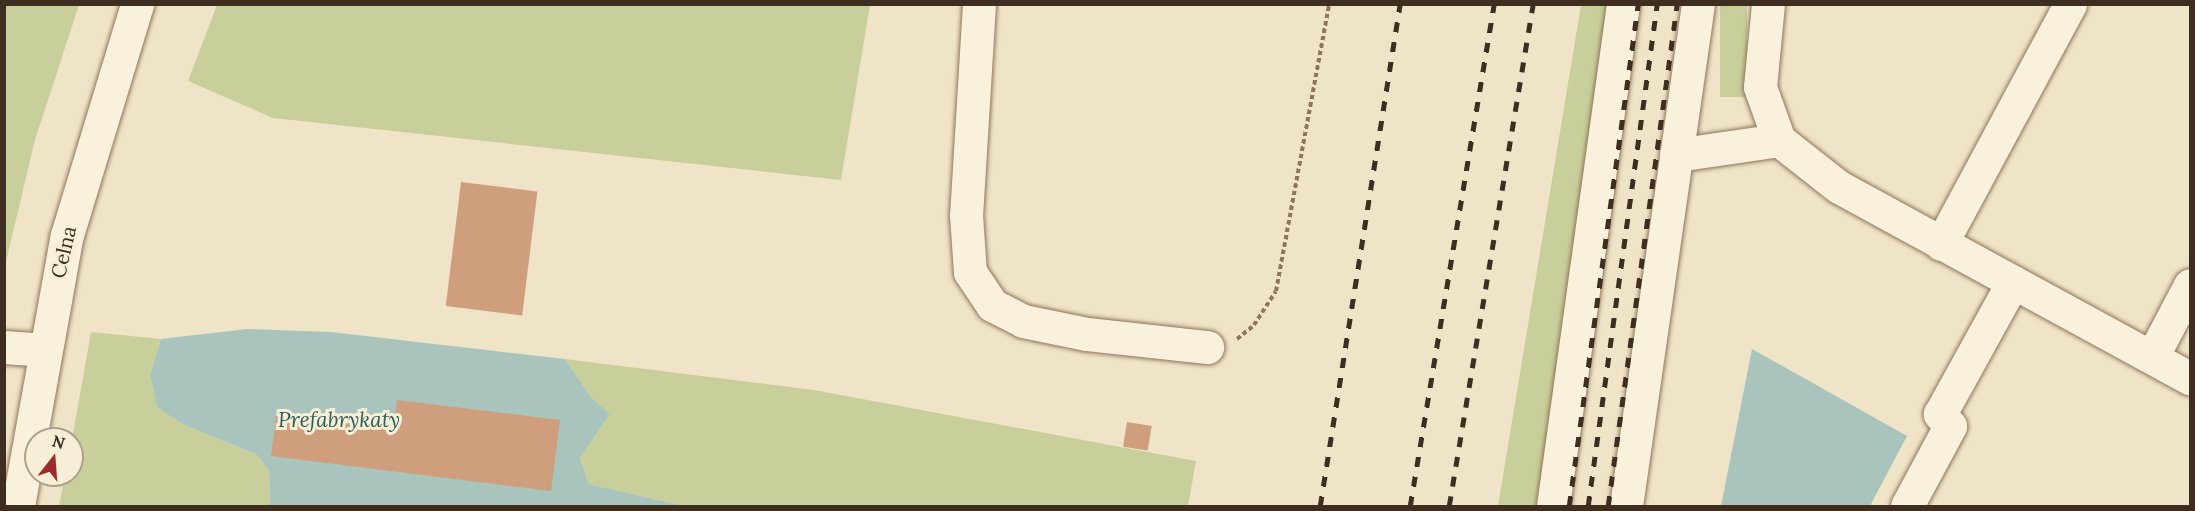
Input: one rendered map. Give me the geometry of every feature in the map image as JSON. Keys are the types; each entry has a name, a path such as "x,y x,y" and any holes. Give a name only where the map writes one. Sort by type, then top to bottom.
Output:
{"street":[{"name":"Celna","path":"18,507 15,457 43,350 89,151 137,4"},
{"path":"979,4 966,215 970,272 992,305 1023,321 1087,334 1207,347"},
{"path":"1553,507 1623,4"},
{"path":"1626,507 1698,4"},
{"path":"1768,4 1760,87 1779,140 1839,187 2190,378"},
{"path":"1941,244 2070,4"},
{"path":"1676,155 1779,140"},
{"path":"1907,507 1950,426 1940,414 2013,282"},
{"path":"2152,357 2190,285"},
{"path":"4,347 43,350"}],"path":[{"path":"1207,347 1240,338 1276,291 1329,4"}],"green space":[{"path":"5,4 79,5 35,140 5,266"},
{"path":"217,4 870,5 841,180 273,118 188,81"},
{"path":"1581,5 1612,5 1543,506 1498,506"},
{"path":"1720,5 1747,5 1747,97 1720,97"},
{"path":"91,332 161,339 150,375 157,407 182,424 257,455 269,471 270,506 59,506 63,487 84,487 84,427 74,427"},
{"path":"565,359 814,390 1196,461 1188,506 684,506 589,484 580,458 610,414 591,397"}],"water":[{"name":"Prefabrykaty","path":"247,329 331,332 565,359 591,397 610,414 580,458 589,484 684,506 270,506 269,471 257,455 182,424 157,407 150,375 161,339"},
{"path":"1752,349 1907,436 1870,506 1721,506"}],"building":[{"path":"461,182 537,191 522,315 446,306"},
{"path":"397,400 560,420 551,491 271,456 276,415 393,430"},
{"path":"1127,422 1152,426 1148,451 1123,447"}],"railway":[{"path":"1320,506 1400,4"},
{"path":"1410,506 1494,4"},
{"path":"1449,506 1533,4"},
{"path":"1569,506 1638,4"},
{"path":"1588,506 1657,4"},
{"path":"1608,506 1677,4"}]}
